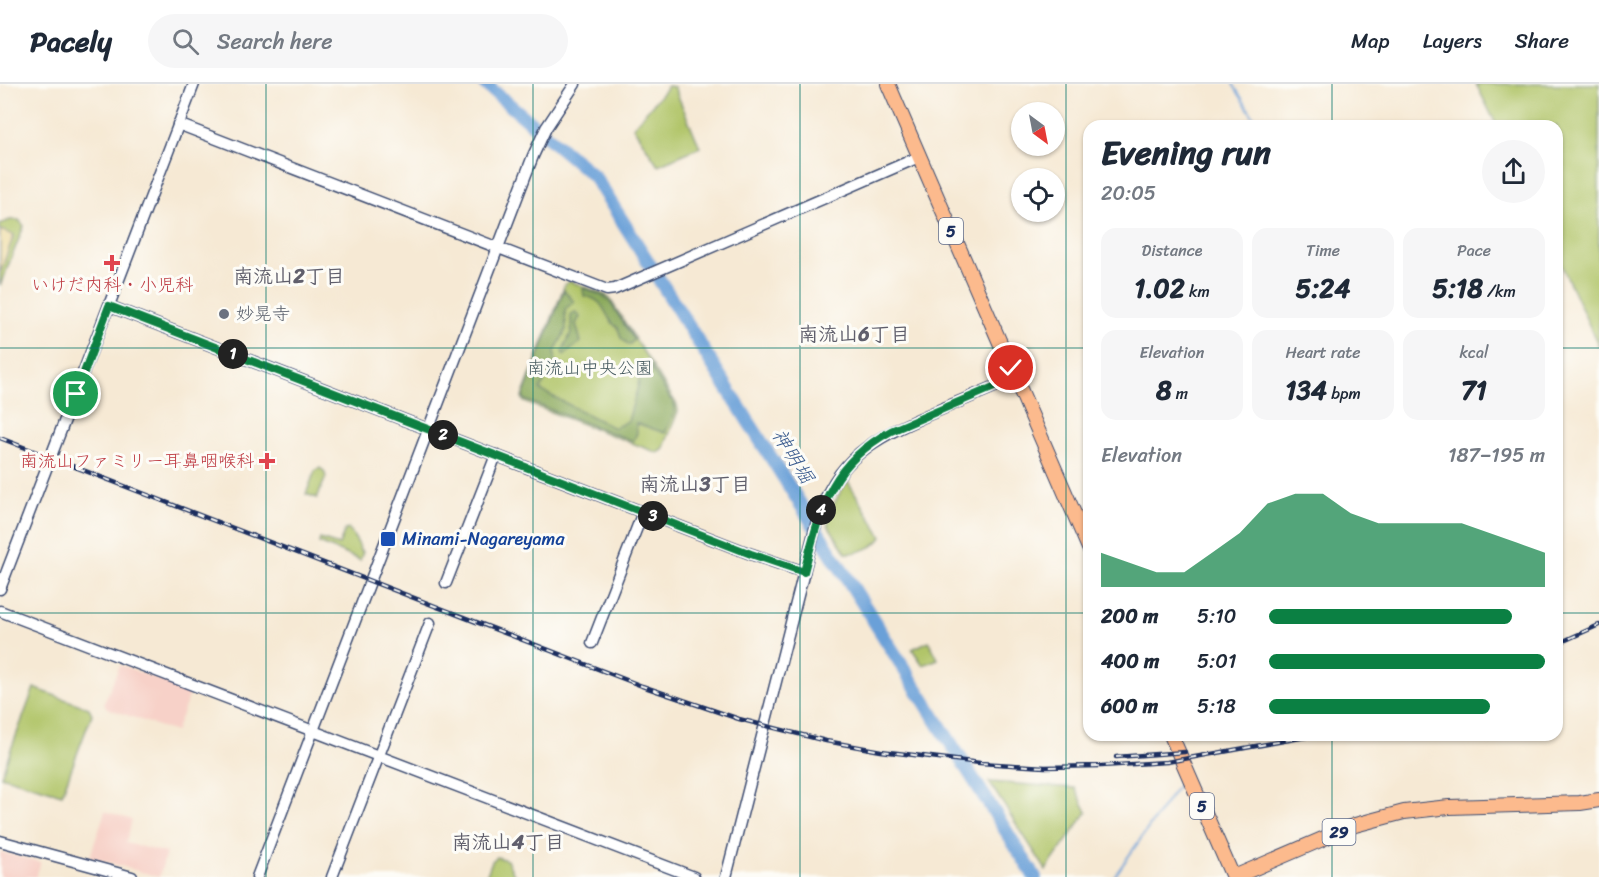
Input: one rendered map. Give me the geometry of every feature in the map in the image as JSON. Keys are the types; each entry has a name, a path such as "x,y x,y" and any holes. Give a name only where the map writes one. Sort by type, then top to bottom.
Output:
{"main road":[{"name":"5","path":"888,84 1083,534"},
{"name":"5","path":"1174,741 1233,877"},
{"name":"29","path":"1233,877 1355,825 1404,812 1450,807 1568,804 1599,800"}],"street":[{"path":"0,588 194,84"},
{"path":"256,877 311,730 380,560 497,248 543,134 575,84"},
{"path":"178,124 607,290 615,289 655,272 919,157"},
{"path":"109,306 804,572"},
{"path":"726,877 816,527 824,502 843,469 877,439 1015,378"},
{"path":"446,583 496,455"},
{"path":"592,643 643,512"},
{"path":"0,611 694,877"},
{"path":"332,877 430,623"},
{"path":"0,841 132,877"}],"shaded area":[{"path":"120,665 191,691 175,732 107,708 104,703"},
{"path":"105,811 132,820 126,843 166,853 159,877 90,857"},
{"path":"0,852 41,862 36,877 0,877"}],"green space":[{"path":"1476,84 1599,84 1599,347 1563,268 1563,120 1494,120"},
{"path":"668,86 674,87 700,147 658,165 633,127"},
{"path":"10,220 19,220 24,226 0,286 0,224"},
{"name":"南流山中央公園","path":"570,281 606,295 610,299 677,405 678,411 663,450 658,453 524,402 522,397 565,284"},
{"path":"583,288 605,297 610,302 634,340 629,345 621,338 618,328 601,305 592,298 584,296"},
{"path":"564,290 574,302 565,309 566,330 555,351 555,362 540,390 614,428 628,421 638,386 641,365 649,365 675,406 665,433 636,423 637,433 633,441 525,400 523,396"},
{"path":"576,312 580,317 576,324 581,342 564,355 562,352 571,333 571,314"},
{"path":"320,468 326,477 317,498 306,494 315,471"},
{"path":"847,480 882,537 871,547 850,553 846,553 828,525 830,511"},
{"path":"349,529 360,551 363,552 360,560 319,543 320,539 339,545 345,530"},
{"path":"929,641 938,659 923,665 912,649"},
{"path":"34,688 89,708 92,714 62,794 1,776"},
{"path":"989,782 1075,788 1087,812 1046,870"},
{"path":"497,857 507,860 515,877 486,877 492,861"}],"sand":[{"path":"0,230 14,235 0,273"}],"waterway":[{"name":"神明堀","path":"485,84 594,176 1035,877"},
{"path":"1233,84 1255,120"},
{"path":"1114,877 1179,784"}],"railway":[{"path":"0,438 642,686 739,719 826,741 881,751 980,763 1045,767 1167,762 1284,741"},
{"path":"1563,641 1599,625"},
{"path":"1116,757 1185,752"}],"place":[{"name":"いけだ内科・小児科","path":"112,263"},
{"name":"妙晃寺","path":"224,314"},
{"name":"南流山ファミリー耳鼻咽喉科","path":"267,461"},
{"name":"Minami-Nagareyama","path":"388,539"}],"district":[{"name":"南流山2丁目","path":"289,276"},
{"name":"南流山6丁目","path":"854,334"},
{"name":"南流山3丁目","path":"695,484"},
{"name":"南流山4丁目","path":"508,842"}],"route":[{"path":"76,394 109,306 751,554 804,572 824,502 836,479 853,459 877,439 891,431 1015,378 1011,368"}]}
